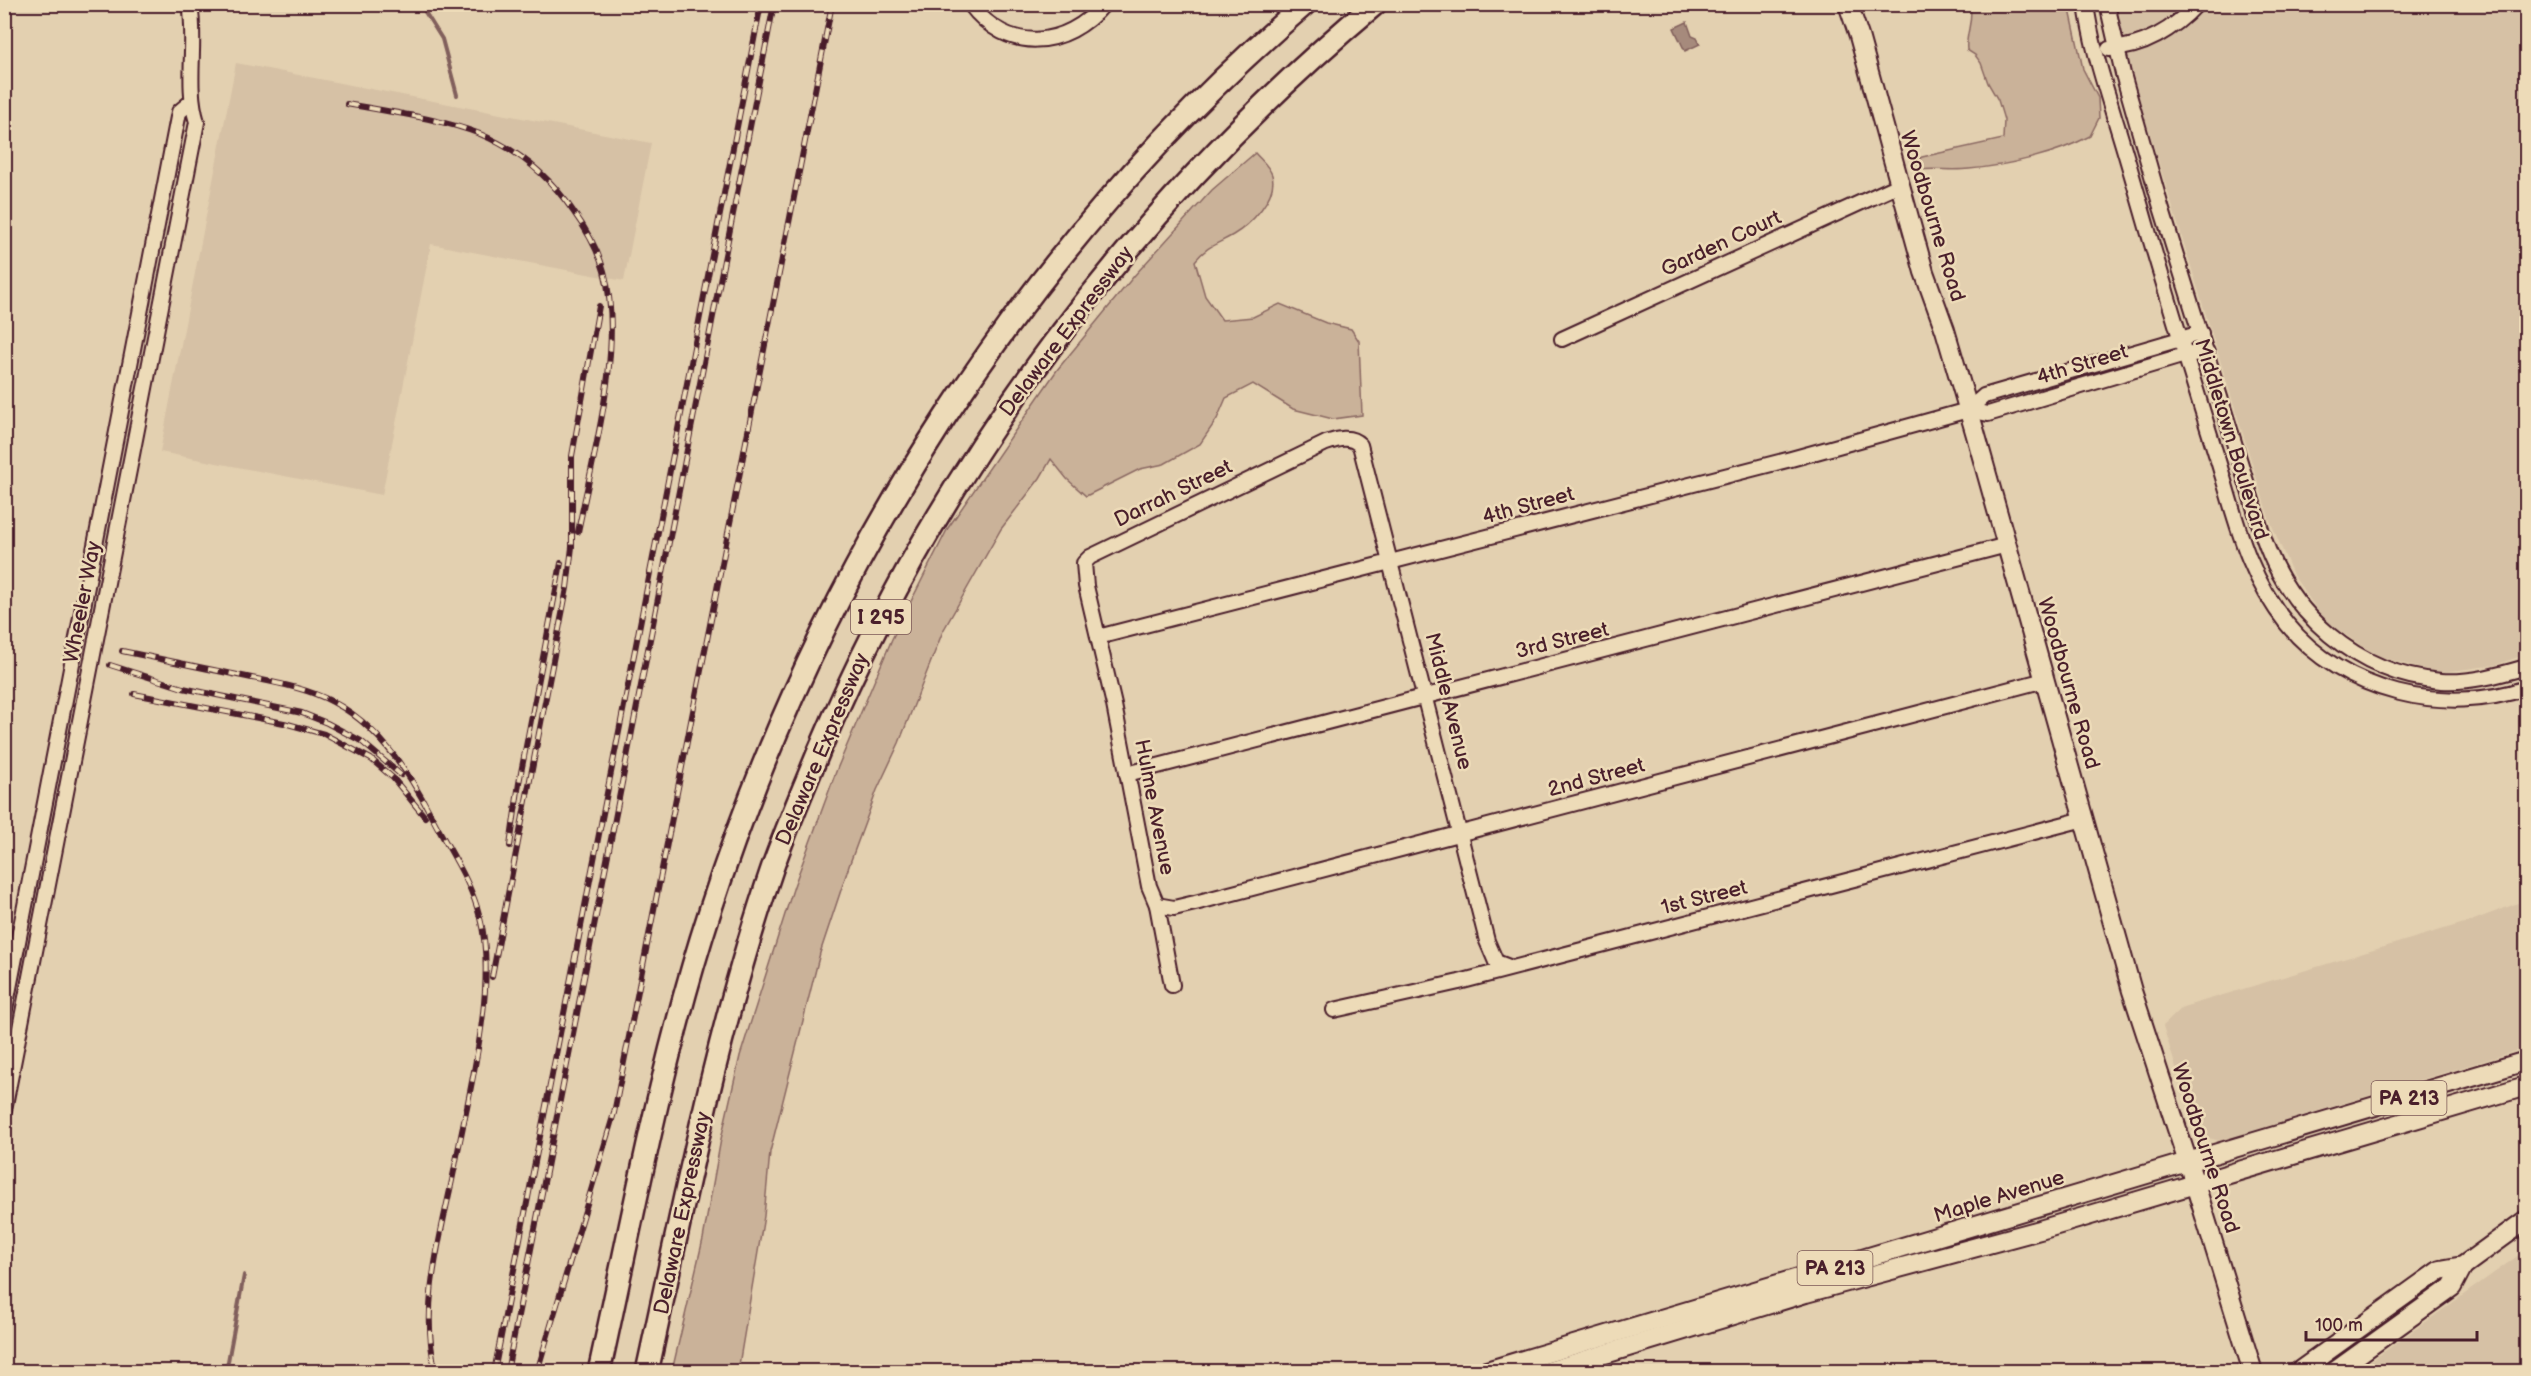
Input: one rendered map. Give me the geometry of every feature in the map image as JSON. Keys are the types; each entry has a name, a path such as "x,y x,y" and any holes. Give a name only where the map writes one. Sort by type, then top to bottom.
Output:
{"highway":[{"name":"I 295","path":"599,1371 670,1053 704,928 768,751 843,590 881,519 936,430 994,344 1046,274 1168,134 1249,54 1305,4"},
{"name":"Delaware Expressway","path":"647,1371 715,1066 753,926 797,802 851,676 892,596 946,502 1006,408 1111,267 1160,212 1260,108 1375,4"}],"main road":[{"name":"Woodbourne Road","path":"1848,4 1859,36 1924,272 1945,330 2007,545 2132,991 2187,1163 2196,1184 2253,1371"},
{"name":"Maple Avenue","path":"1483,1371 2525,1062"},
{"path":"2494,1095 2513,1079 2525,1062"},
{"name":"Maple Avenue","path":"1546,1371 1796,1296 2031,1232 2526,1086"},
{"path":"2334,1371 2452,1287 2463,1266 2526,1220"},
{"path":"2298,1371 2440,1270 2463,1266"}],"street":[{"name":"Wheeler Way","path":"4,1110 197,122 190,102 193,24 190,4"},
{"path":"970,4 996,29 1016,38 1034,40 1052,39 1070,33 1090,20 1104,4"},
{"name":"Middletown Boulevard","path":"2086,4 2095,49 2180,339 2247,558 2268,599 2305,643 2370,684 2413,696 2460,700 2502,695 2526,688"},
{"name":"Middletown Boulevard","path":"2107,4 2116,49 2161,207 2272,563 2296,602 2330,637 2361,657 2427,679 2454,681 2480,679 2526,667"},
{"path":"2095,49 2116,49 2158,36 2173,27 2197,4"},
{"name":"Wheeler Way","path":"4,1014 179,112 190,102"},
{"name":"Garden Court","path":"1562,339 1899,185"},
{"name":"4th Street","path":"1098,637 1791,459 1968,410 1984,396 2201,333"},
{"name":"4th Street","path":"1968,410 1988,414 2186,355 2207,352"},
{"name":"Darrah Street","path":"1098,637 1083,567 1090,557 1326,443 1339,439 1352,440"},
{"name":"Middle Avenue","path":"1352,440 1360,445 1487,941 1496,962 1509,967"},
{"name":"3rd Street","path":"1127,774 1861,585 2007,545"},
{"name":"Hulme Avenue","path":"1098,637 1149,886 1157,905 1172,985"},
{"name":"2nd Street","path":"1157,905 1174,908 1195,903 2045,680"},
{"name":"1st Street","path":"1334,1010 1459,982 1509,967 1784,899 2084,819"}],"shaded area":[{"path":"1970,5 2069,5 2083,69 2098,98 2099,118 2090,136 2047,154 2015,162 1963,170 1918,170 1914,162 1922,157 2003,139 2004,120 1998,100 1988,83 1981,63 1967,50"},
{"path":"2117,5 2526,5 2526,654 2496,665 2436,673 2377,656 2325,621 2293,575 2269,518 2130,70"},
{"path":"1687,22 1692,36 1697,38 1700,44 1685,51 1674,28"},
{"path":"236,63 651,143 624,281 431,244 382,495 160,452"},
{"path":"1255,153 1272,175 1271,192 1261,210 1247,225 1208,248 1195,261 1205,296 1222,320 1253,317 1280,304 1326,323 1351,329 1359,341 1362,415 1333,419 1293,409 1253,384 1226,398 1217,419 1200,444 1164,464 1140,469 1086,496 1067,479 1051,459 1040,478 1001,529 943,631 899,743 877,790 850,863 820,953 770,1152 764,1216 738,1371 672,1371 703,1239 721,1139 740,1056 794,886 837,769 892,639 948,528 1057,370 1134,276 1212,190"},
{"path":"2526,900 2526,1048 2220,1141 2197,1135 2163,1026 2183,1007 2471,921"},
{"path":"2526,1250 2526,1371 2357,1371 2473,1288"}],"waterway":[{"path":"420,4 442,39 457,95"},
{"path":"226,1372 244,1275"}],"railway":[{"path":"494,1372 761,4"},
{"path":"507,1372 774,4"},
{"path":"537,1372 614,1113 832,4"},
{"path":"347,104 448,124 480,134 507,148 520,156 554,187 578,218 591,240 604,271 610,301 611,333 605,401 578,532"},
{"path":"492,977 567,588 572,547 572,456 599,306"},
{"path":"510,846 519,783 561,563"},
{"path":"122,651 292,686 323,697 349,712 364,723 391,751 413,782 471,891 480,918 485,945 484,1006 474,1071 434,1266 430,1319 431,1346 436,1372"},
{"path":"110,665 183,688 302,713 361,741 401,775"},
{"path":"134,694 284,723 324,734 371,759 393,778 425,817"}]}
